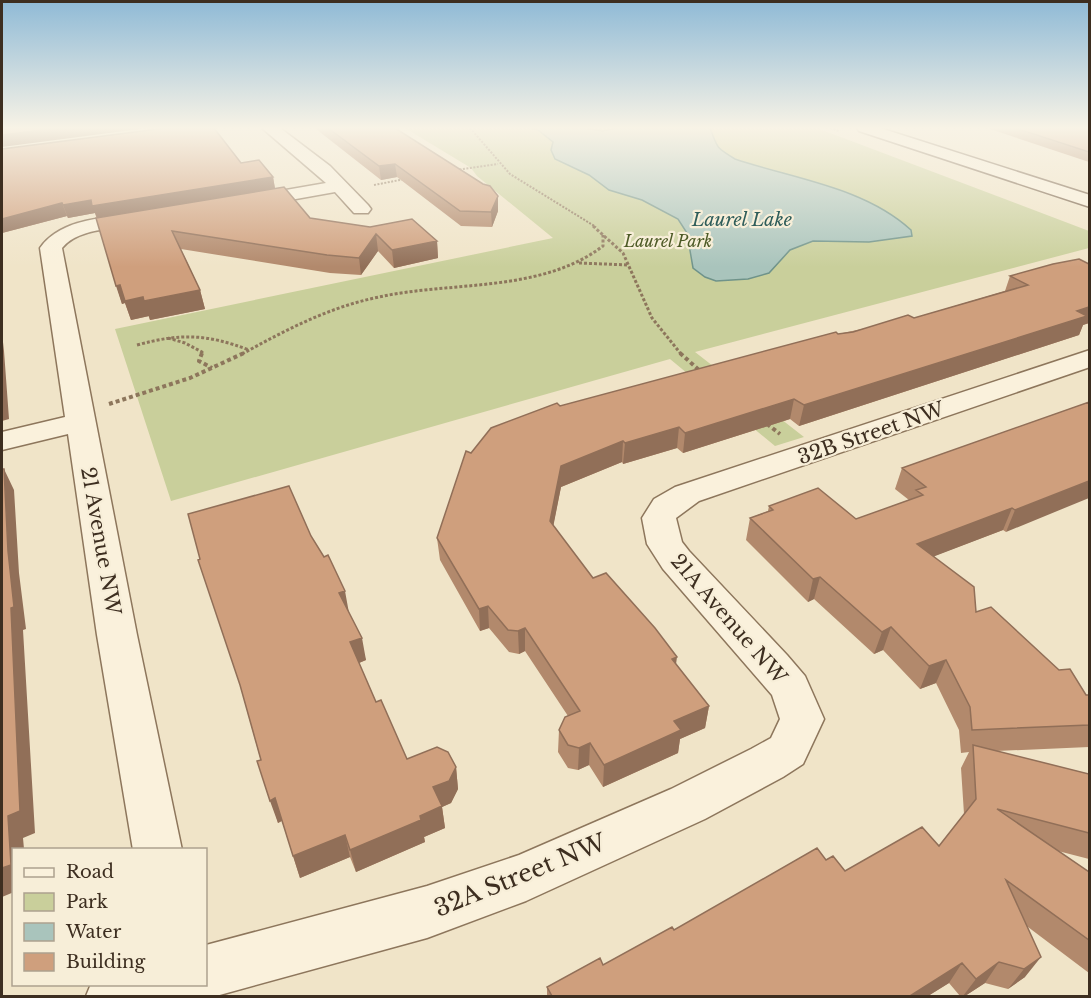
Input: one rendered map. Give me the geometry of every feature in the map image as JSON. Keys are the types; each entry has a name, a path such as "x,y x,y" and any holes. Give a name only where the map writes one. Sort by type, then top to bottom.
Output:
{"street":[{"path":"327,175 361,209"},
{"path":"1010,175 1058,190"},
{"path":"1018,175 1089,201"},
{"path":"222,206 341,189"},
{"name":"21 Avenue NW","path":"158,848 117,635 51,248 61,236 83,229 164,215"},
{"name":"32B Street NW","path":"659,518 666,507 687,495 1089,358"},
{"path":"2,441 80,417"},
{"name":"21A Avenue NW","path":"659,518 665,544 676,560 773,666 790,688 802,719"},
{"name":"32A Street NW","path":"207,972 428,912 526,877 688,804 767,763 787,751 802,719"},
{"path":"114,996 152,986"}],"path":[{"path":"512,175 617,245 662,333 680,356 706,376"},
{"path":"341,189 404,180"},
{"path":"80,417 214,368 304,320 359,301 393,294 529,276 561,269 596,253 603,246 603,235"},
{"path":"577,262 597,265 629,265"},
{"path":"138,345 191,334 210,336 250,350"},
{"path":"167,338 198,349 202,352 199,361 214,368"},
{"path":"760,419 806,455"}],"green space":[{"name":"Laurel Park","path":"940,175 1089,231 1089,248 695,352 804,437 775,446 670,359 171,501 115,329 553,238 477,176"}],"water":[{"name":"Laurel Lake","path":"589,175 788,175 828,186 872,204 892,215 911,230 912,236 869,242 813,241 790,250 769,273 748,279 716,281 705,277 693,268 687,233 678,219 642,200 609,190"}],"building":[{"path":"2,175 271,175 273,177 92,206 91,200 63,205 62,203 2,219"},
{"path":"410,175 468,175 490,186 498,196 491,212 460,211"},
{"path":"284,187 310,218 370,227 412,219 437,241 392,250 376,234 359,258 172,231 200,290 144,301 143,297 125,301 120,285 116,286 96,218"},
{"path":"1079,259 1089,264 1089,307 1077,311 1087,316 804,405 794,399 685,433 679,427 625,443 623,441 561,466 550,521 593,578 606,573 655,628 677,657 672,659 709,706 674,721 681,730 604,765 590,743 579,748 568,745 559,730 565,717 580,711 525,628 518,631 508,630 488,606 479,609 437,538 466,451 471,453 491,428 557,403 560,406 836,332 838,334 853,332 908,315 914,318 1028,285 1010,276"},
{"path":"1089,402 1089,481 917,544 974,587 976,612 991,607 1059,670 1070,669 1086,695 1089,695 1089,725 972,730 970,707 946,660 929,666 891,627 882,632 820,577 813,579 750,518 773,510 769,506 818,488 856,519 923,495 916,490 926,487 902,468"},
{"path":"2,469 4,469 8,551 14,607 11,608 20,811 8,816 11,865 2,868"},
{"path":"289,486 311,536 324,557 328,555 345,591 339,593 362,638 350,642 376,702 381,700 407,759 437,747 448,752 456,767 449,781 433,787 442,806 420,816 421,820 350,850 345,835 293,856 275,798 270,801 257,761 261,760 240,685 198,560 200,559 188,514"},
{"path":"973,745 1089,774 1089,833 997,809 1089,872 1089,940 1006,880 1041,957 1024,969 999,962 976,979 962,963 910,996 552,996 547,987 600,958 603,965 672,927 674,930 817,848 826,860 833,856 845,871 922,827 939,846 976,799"}]}
